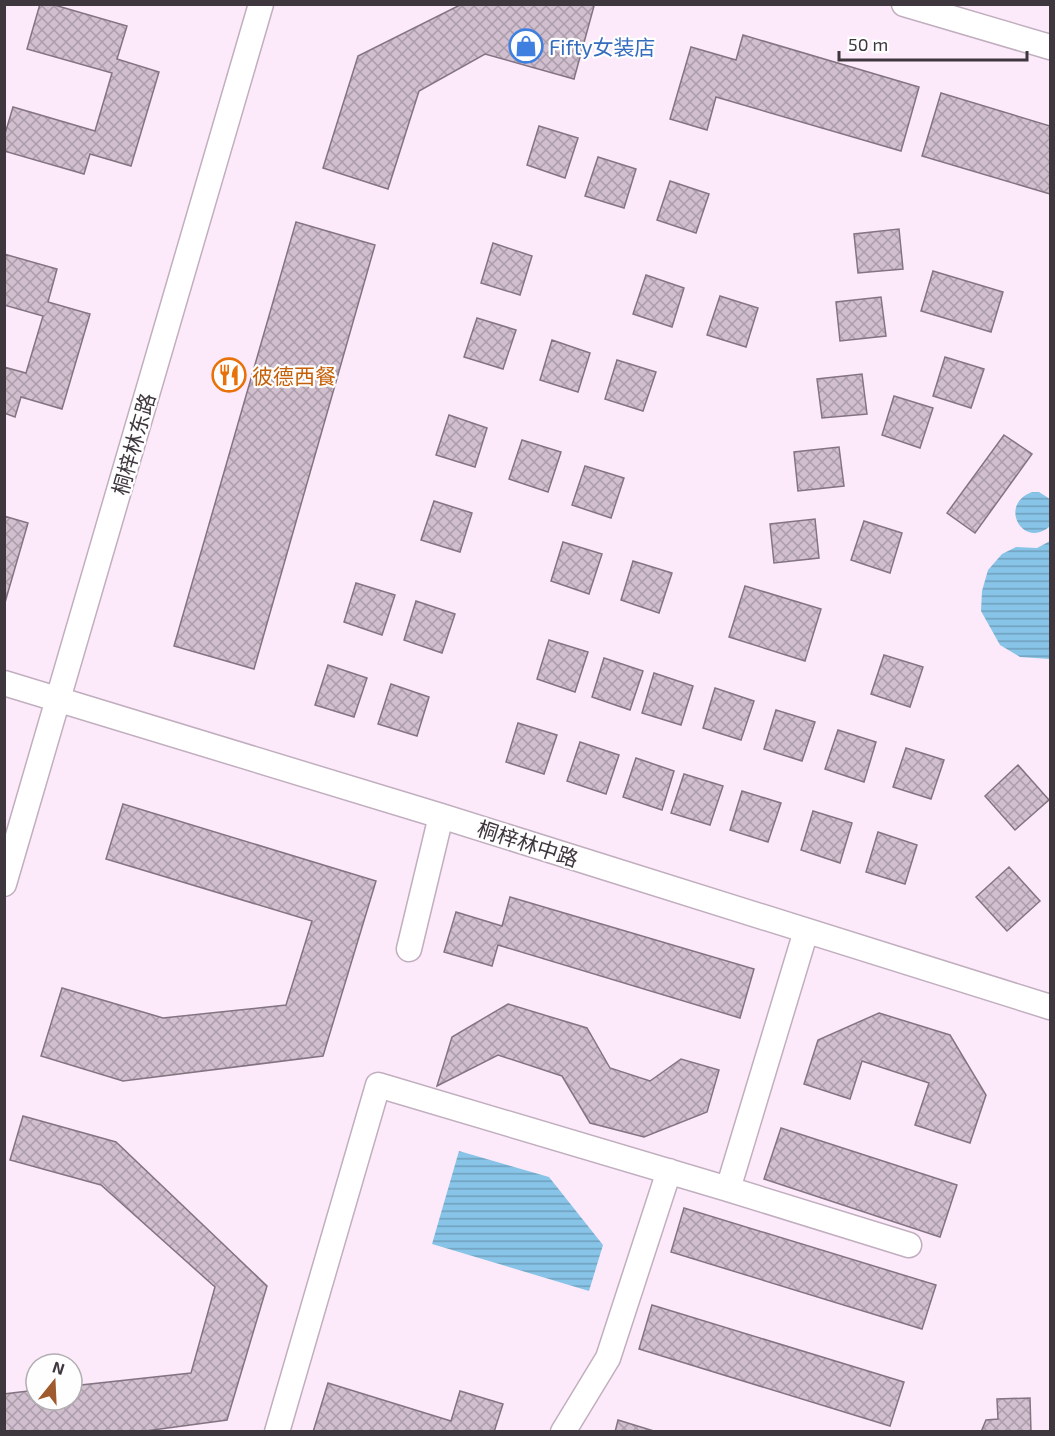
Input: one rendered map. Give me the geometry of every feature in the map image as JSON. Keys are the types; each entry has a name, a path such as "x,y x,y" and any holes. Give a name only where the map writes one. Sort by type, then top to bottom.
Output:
{"street":[{"name":"桐梓林东路","path":"4,884 261,4"},
{"path":"904,4 1050,47"},
{"name":"桐梓林中路","path":"4,683 441,816 1050,1007"},
{"path":"409,949 441,816"},
{"path":"728,1189 806,931"},
{"path":"277,1431 378,1085 909,1245"},
{"path":"563,1431 608,1358 669,1171"}],"water":[{"path":"1032,492 1039,492 1050,499 1050,526 1040,532 1031,533 1018,523 1015,515 1016,506 1022,498"},
{"path":"1050,541 1050,659 1020,657 1000,645 981,611 982,591 988,570 1002,554 1016,547 1037,548"},
{"path":"459,1151 549,1177 603,1245 589,1291 432,1244"}],"building":[{"path":"40,4 51,4 127,26 117,59 159,72 131,166 90,154 84,174 4,151 4,137 13,107 95,131 112,73 27,49"},
{"path":"462,4 588,4 594,6 574,79 485,54 419,91 388,189 323,168 358,56"},
{"path":"743,35 919,87 901,151 716,97 707,130 670,119 691,47 736,60"},
{"path":"941,93 1050,126 1050,194 922,156"},
{"path":"539,126 578,138 565,178 527,165"},
{"path":"598,157 636,169 624,208 585,196"},
{"path":"670,181 709,194 696,233 657,220"},
{"path":"296,222 375,245 254,669 174,646"},
{"path":"899,229 903,269 858,273 854,234"},
{"path":"493,243 532,256 520,295 481,283"},
{"path":"4,254 57,269 48,302 90,314 62,409 21,397 15,417 4,413 4,367 26,373 43,316 4,305"},
{"path":"933,271 1003,292 991,332 921,311"},
{"path":"646,275 684,288 672,327 633,314"},
{"path":"720,296 758,308 746,347 707,335"},
{"path":"881,297 886,336 840,341 836,302"},
{"path":"477,318 516,330 503,369 464,357"},
{"path":"552,340 590,353 578,392 540,380"},
{"path":"945,357 984,369 971,408 933,396"},
{"path":"617,360 656,372 643,411 605,399"},
{"path":"862,374 867,414 822,418 817,379"},
{"path":"894,396 933,408 920,448 882,435"},
{"path":"449,415 487,428 475,467 436,455"},
{"path":"1004,435 1032,454 975,533 947,513"},
{"path":"522,440 561,452 548,492 509,479"},
{"path":"839,447 844,486 798,491 794,452"},
{"path":"585,466 624,478 611,518 572,505"},
{"path":"434,501 472,513 460,552 421,540"},
{"path":"4,516 28,523 4,606"},
{"path":"815,519 819,558 774,563 770,524"},
{"path":"864,521 902,533 890,573 851,560"},
{"path":"563,542 602,554 589,594 551,581"},
{"path":"633,561 672,573 659,613 621,600"},
{"path":"356,583 395,595 382,635 344,622"},
{"path":"745,586 821,609 805,661 729,637"},
{"path":"416,601 455,614 442,653 404,640"},
{"path":"549,640 588,652 575,692 537,679"},
{"path":"884,655 923,667 910,707 871,694"},
{"path":"604,658 643,671 630,710 592,697"},
{"path":"328,665 367,678 354,717 315,705"},
{"path":"654,673 693,686 681,725 642,713"},
{"path":"391,684 429,697 417,736 378,724"},
{"path":"715,688 754,701 741,740 703,728"},
{"path":"776,710 815,722 802,761 764,749"},
{"path":"518,723 557,735 544,774 506,762"},
{"path":"838,730 876,742 864,782 825,769"},
{"path":"580,742 619,755 606,794 567,781"},
{"path":"906,748 944,760 931,799 893,787"},
{"path":"636,758 674,771 662,810 623,797"},
{"path":"1018,765 1049,800 1015,830 985,796"},
{"path":"684,774 723,786 710,825 671,813"},
{"path":"742,791 781,803 768,842 730,830"},
{"path":"123,804 376,881 323,1056 123,1081 41,1056 62,988 163,1018 286,1005 312,921 106,859"},
{"path":"813,811 852,823 840,863 801,850"},
{"path":"878,832 917,845 905,884 866,872"},
{"path":"1009,867 1040,901 1007,931 976,897"},
{"path":"510,897 754,969 740,1018 498,945 492,966 444,952 456,912 502,926"},
{"path":"508,1004 587,1028 610,1068 650,1081 681,1059 719,1070 707,1112 644,1137 590,1123 562,1076 498,1055 437,1086 452,1037"},
{"path":"879,1013 950,1035 986,1095 970,1143 915,1125 929,1083 862,1061 850,1099 804,1084 818,1040"},
{"path":"23,1116 116,1142 267,1286 227,1420 138,1432 4,1432 4,1394 24,1392 24,1412 84,1412 84,1385 191,1373 215,1287 101,1185 10,1160"},
{"path":"781,1128 957,1185 940,1237 764,1179"},
{"path":"684,1208 936,1285 922,1329 671,1252"},
{"path":"652,1305 904,1382 890,1426 639,1349"},
{"path":"328,1383 451,1421 460,1391 503,1404 494,1432 313,1432"},
{"path":"1030,1398 1031,1432 981,1432 986,1420 998,1419 997,1399"},
{"path":"618,1420 657,1432 615,1432"}],"place":[{"name":"Fifty女装店","path":"526,46"},
{"name":"彼德西餐","path":"229,375"}]}
